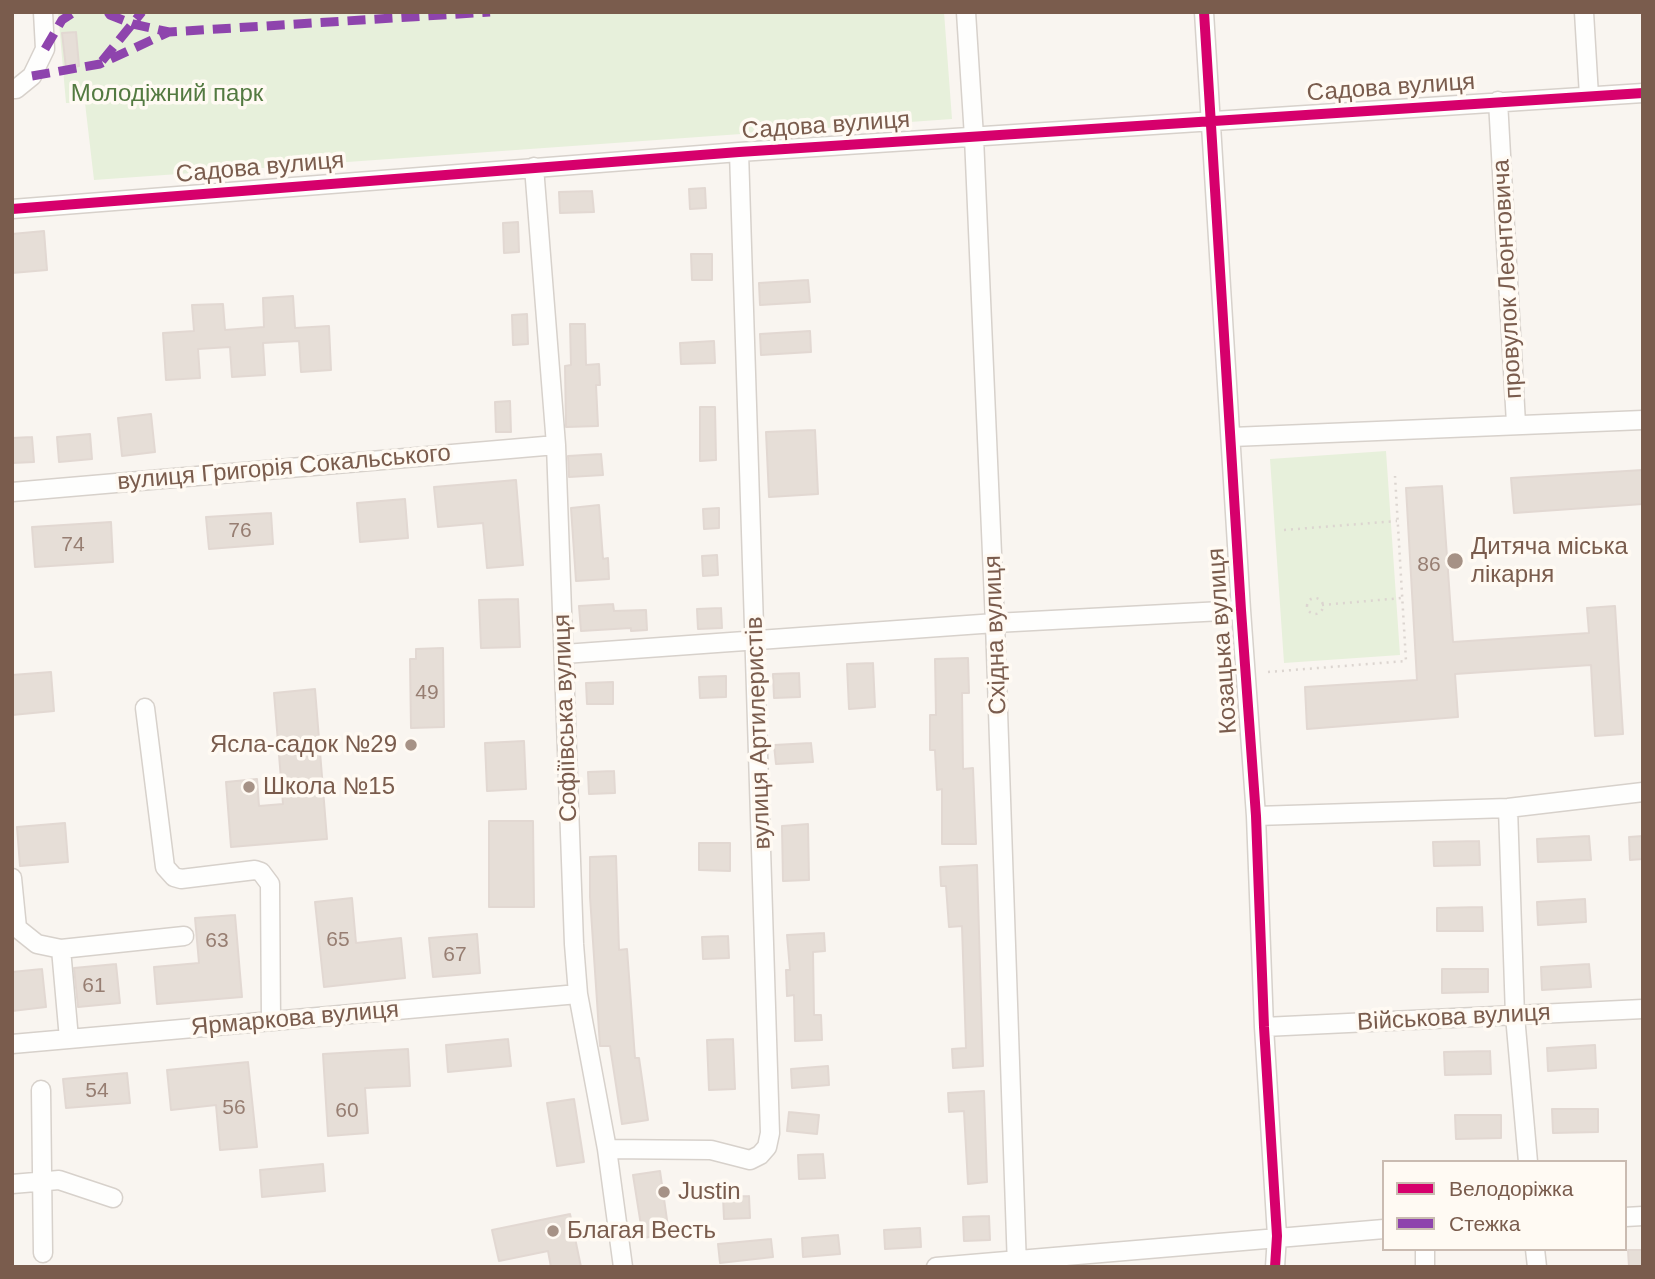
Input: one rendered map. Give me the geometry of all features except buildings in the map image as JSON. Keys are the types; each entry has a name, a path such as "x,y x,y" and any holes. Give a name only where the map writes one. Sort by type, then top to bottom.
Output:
{"street":[{"path":"12,89 16,89 32,76 45,49 43,12"},
{"name":"Східна вулиця","path":"966,12 974,136 995,623 1018,1263"},
{"name":"Козацька вулиця","path":"1204,12 1256,816 1264,1027 1277,1236 1275,1267"},
{"path":"1584,12 1589,96"},
{"name":"Садова вулиця","path":"12,209 739,152 1643,93"},
{"name":"провулок Леонтовича","path":"1232,437 1516,425 1499,101"},
{"name":"вулиця Артилеристів","path":"607,1149 711,1150 750,1160 760,1155 767,1147 770,1133 739,152"},
{"name":"Софіївська вулиця","path":"534,167 556,445 578,994 607,1149 623,1267"},
{"path":"1516,425 1643,420"},
{"name":"вулиця Григорія Сокальського","path":"12,492 556,445"},
{"path":"564,654 995,623 1241,610"},
{"path":"145,708 165,867 174,877 181,879 255,870 261,872 270,884 271,1021"},
{"path":"1256,816 1508,808 1643,792"},
{"path":"1508,808 1515,1016 1528,1160"},
{"path":"12,878 17,928 37,944 61,949 184,936"},
{"path":"61,949 69,1039"},
{"name":"Ярмаркова вулиця","path":"12,1044 578,994"},
{"name":"Військова вулиця","path":"1264,1027 1643,1009"},
{"path":"41,1090 40,1181 43,1253"},
{"path":"12,1184 59,1180 113,1198"},
{"path":"936,1267 1018,1263 1277,1236 1382,1229"}],"path":[{"path":"1268,672 1406,661 1395,476"},
{"path":"1284,530 1397,521"},
{"path":"1314,598 1322,604 1320,612 1310,612 1307,607 1308,602 1314,598"},
{"path":"1322,604 1402,598"}],"green space":[{"name":"Молодіжний парк","path":"58,12 944,12 952,119 94,180 85,103 66,103"},
{"path":"1386,451 1400,655 1284,663 1270,459"}],"marked path":[{"path":"45,49 62,20 74,12"},
{"path":"108,12 133,24 169,32"},
{"path":"102,61 142,12"},
{"path":"32,76 100,64 169,32 490,12"}],"cycle path":[{"path":"1204,12 1256,816 1264,1027 1277,1236 1275,1267"},
{"path":"12,209 739,152 1643,93"}],"place":[{"name":"Дитяча міська лікарня","path":"1455,561"},
{"name":"Ясла-садок №29","path":"411,745"},
{"name":"Школа №15","path":"249,787"},
{"name":"Justin","path":"664,1192"},
{"name":"Благая Весть","path":"553,1231"}]}
